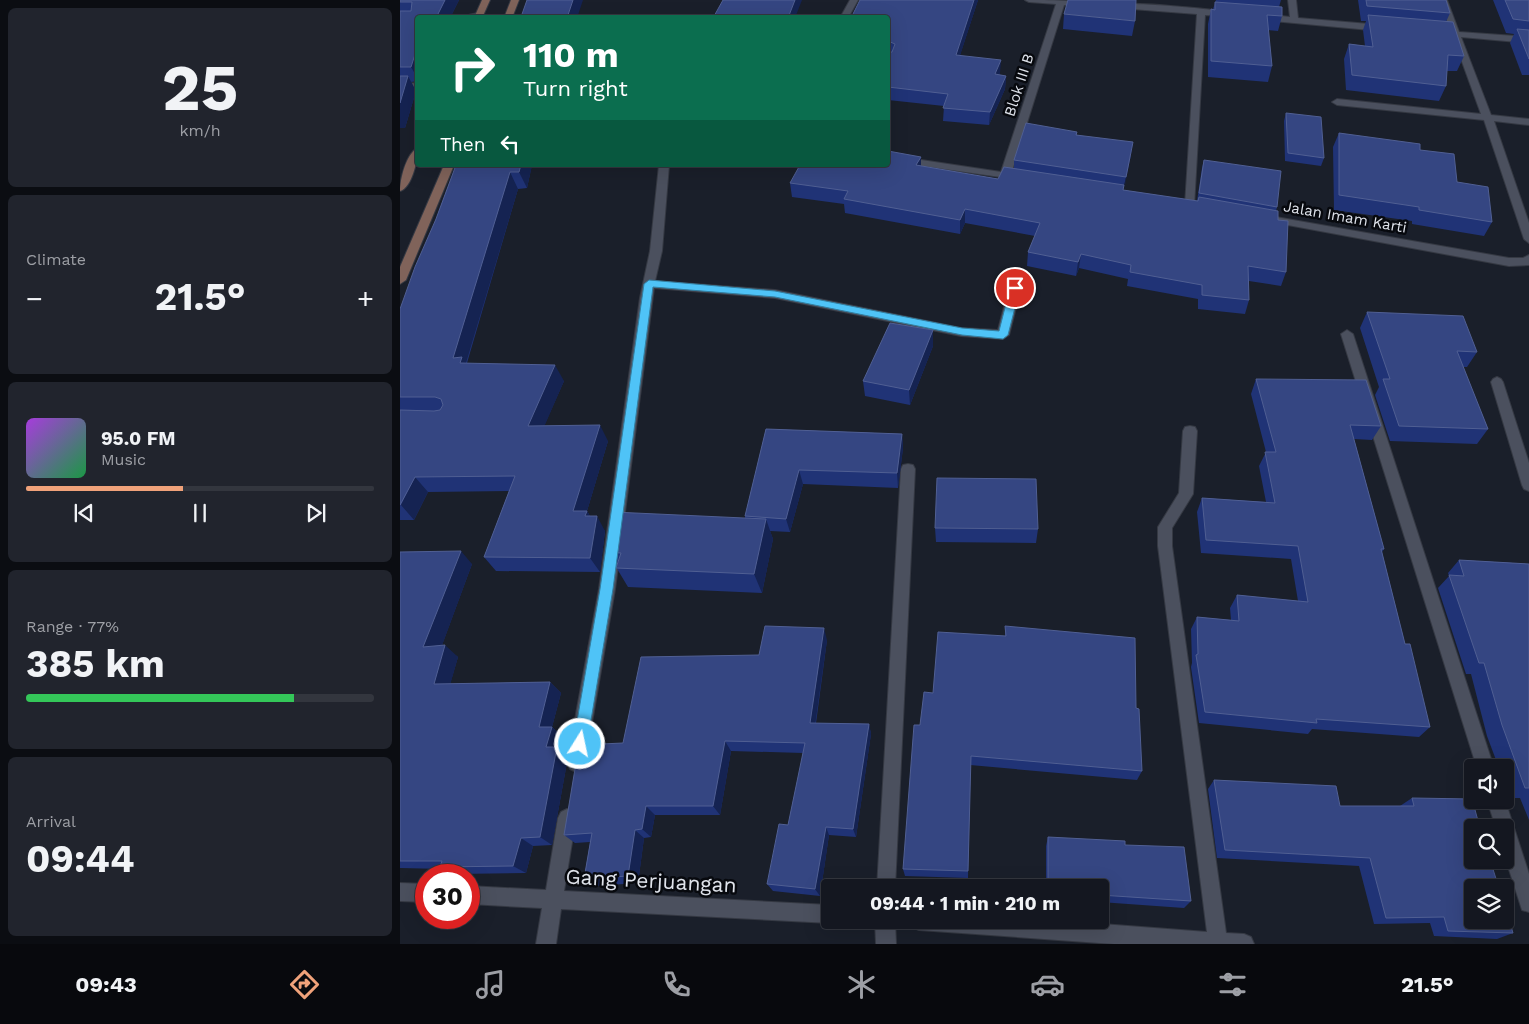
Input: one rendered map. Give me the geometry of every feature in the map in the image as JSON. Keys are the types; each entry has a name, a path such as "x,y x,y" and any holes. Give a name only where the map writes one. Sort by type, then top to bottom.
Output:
{"main road":[{"path":"479,15 486,0"},
{"path":"509,15 515,0"},
{"path":"400,188 404,171 415,155"},
{"path":"400,280 448,167"}],"street":[{"path":"846,15 854,0"},
{"path":"1029,0 1099,5"},
{"path":"1292,0 1294,20"},
{"path":"1443,0 1488,119 1529,239"},
{"name":"Blok III B","path":"1005,176 1061,2"},
{"path":"1108,5 1146,4 1238,14"},
{"path":"1190,205 1201,11"},
{"path":"1257,16 1390,28"},
{"path":"1428,32 1529,40"},
{"path":"400,87 415,86"},
{"path":"1338,102 1529,122"},
{"path":"890,158 1024,179"},
{"path":"574,773 607,589 649,284 656,251 664,167"},
{"name":"Jalan Imam Karti","path":"1258,217 1509,262 1526,262 1529,259"},
{"path":"649,284 775,294 962,332 1003,335 1015,288"},
{"path":"1347,334 1483,759"},
{"path":"1497,382 1529,485"},
{"path":"1190,431 1186,494 1165,527 1165,546 1218,943"},
{"path":"886,879 908,469"},
{"path":"546,944 569,802"},
{"path":"1514,856 1529,903"},
{"path":"400,892 415,893"},
{"name":"Gang Perjuangan","path":"480,896 821,914"},
{"path":"885,929 886,944"},
{"path":"1036,929 1244,944"}],"building":[{"path":"400,0 445,0 438,15 415,15 415,54 411,67 400,67 400,11 411,11 412,2 400,2"},
{"path":"527,0 573,0 568,15 522,15"},
{"path":"723,0 795,0 789,15 715,15"},
{"path":"860,0 974,0 956,55 1001,60 995,74 1006,76 990,112 943,108 948,94 890,87 890,52 895,44 890,42 890,15 852,15"},
{"path":"1068,0 1136,0 1135,21 1064,14"},
{"path":"1366,0 1446,0 1450,13 1367,6"},
{"path":"1505,0 1529,0 1529,21 1513,19"},
{"path":"1215,2 1282,7 1282,16 1267,15 1272,66 1211,61 1211,9 1215,10"},
{"path":"1368,15 1453,22 1464,56 1448,55 1446,86 1352,75 1349,44 1373,47"},
{"path":"1517,29 1529,30 1529,59"},
{"path":"400,76 408,76 400,103"},
{"path":"1286,113 1321,117 1324,158 1288,153"},
{"path":"1026,123 1077,132 1076,135 1133,142 1126,177 1014,160"},
{"path":"1339,133 1420,144 1420,150 1454,154 1457,182 1488,187 1492,222 1419,210 1419,207 1339,195"},
{"path":"890,151 921,157 916,165 998,179 1004,167 1124,185 1123,190 1198,201 1199,197 1278,211 1278,220 1288,221 1286,272 1248,266 1249,300 1202,295 1202,285 1130,272 1131,265 1081,254 1078,262 1028,252 1040,223 965,209 960,220 844,199 848,191 790,183 799,167 890,167"},
{"path":"1204,160 1281,171 1277,207 1199,193"},
{"path":"455,167 520,167 519,172 510,172 453,358 462,357 460,363 555,365 528,426 600,425 573,511 587,511 585,516 597,516 590,558 484,557 515,476 415,477 400,505 400,410 434,411 440,410 443,405 441,399 435,397 400,397 400,309 415,267 436,219"},
{"path":"1367,312 1463,316 1477,352 1457,351 1488,429 1399,426 1383,379 1390,379"},
{"path":"890,323 933,330 909,390 863,381"},
{"path":"1256,379 1366,380 1381,426 1350,425 1384,549 1381,549 1405,644 1410,644 1430,727 1316,719 1317,723 1205,712 1196,655 1198,654 1197,617 1239,621 1237,595 1308,602 1298,546 1206,540 1202,498 1275,503 1265,452 1276,452"},
{"path":"766,429 902,434 897,473 799,470 786,519 745,516"},
{"path":"937,478 1036,479 1038,529 935,528"},
{"path":"613,512 766,519 754,574 616,568 621,553 607,552"},
{"path":"461,551 423,647 445,645 434,684 550,682 539,727 552,727 546,747 557,747 540,837 521,838 513,866 480,866 480,864 441,864 442,861 400,861 400,552"},
{"path":"1459,560 1529,564 1529,788 1525,788 1502,725 1484,663 1479,663 1449,575 1464,576"},
{"path":"765,626 824,628 810,723 869,724 853,829 826,827 815,889 767,884 779,824 788,825 805,743 725,741 713,806 646,806 642,829 635,830 628,876 584,879 592,833 564,835 579,745 623,743 641,657 759,655"},
{"path":"1005,626 1135,638 1136,708 1139,709 1142,771 971,756 968,871 903,869 914,725 920,725 924,692 933,693 938,632 1006,636"},
{"path":"1214,780 1336,786 1340,806 1414,806 1412,798 1464,799 1464,809 1475,809 1478,819 1464,819 1464,869 1493,869 1496,879 1464,879 1464,929 1512,929 1513,933 1448,931 1444,917 1386,918 1370,858 1225,850"},
{"path":"1048,837 1125,841 1125,845 1184,847 1191,901 1109,896 1109,879 1048,879"}],"route":[{"path":"580,744 607,589 649,284 775,294 962,332 1003,335 1015,288"}]}
